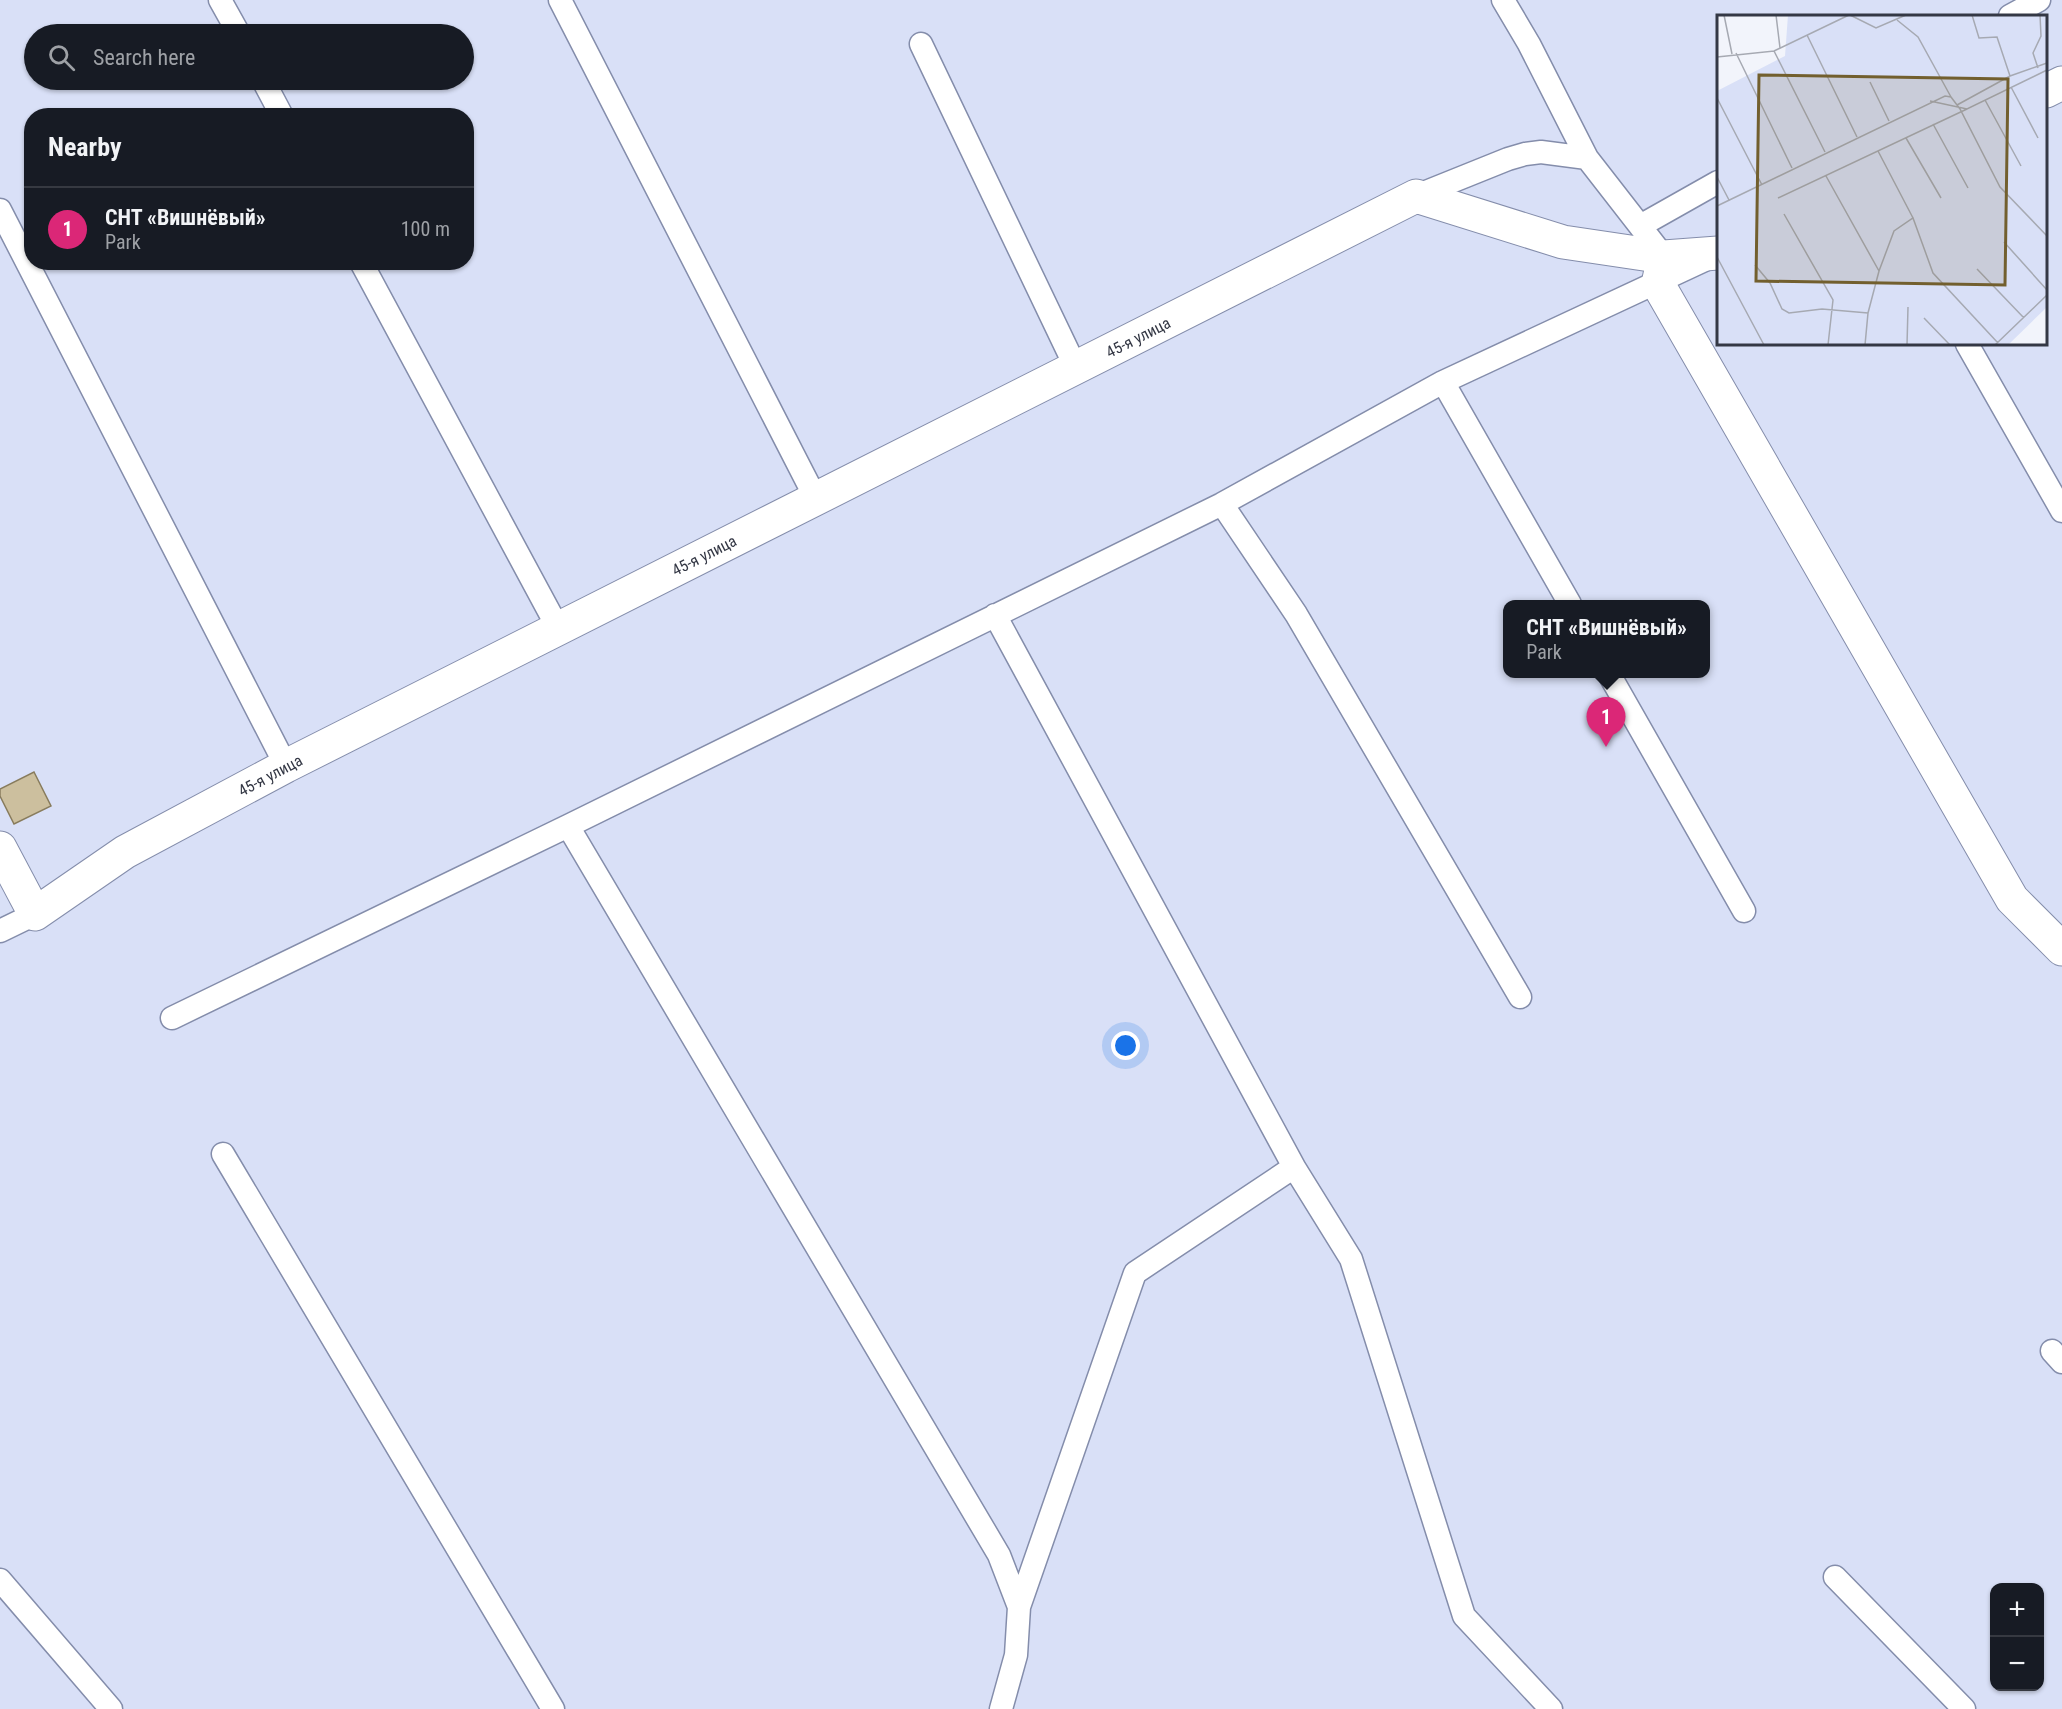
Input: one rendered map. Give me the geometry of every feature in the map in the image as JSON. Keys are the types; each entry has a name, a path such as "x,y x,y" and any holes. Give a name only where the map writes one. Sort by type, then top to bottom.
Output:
{"street":[{"path":"2047,90 2062,83"},
{"name":"45-я улица","path":"35,914 125,852 285,766 1416,196"},
{"path":"1416,196 1661,270 1717,254"},
{"path":"1661,270 2012,899 2062,949"},
{"path":"0,848 35,914"}],"lane":[{"path":"220,0 233,24"},
{"path":"560,0 816,499"},
{"path":"172,1018 1222,504 1443,382 1661,270 1640,226 1587,158 1503,0"},
{"path":"2012,15 2039,0"},
{"path":"921,44 1076,368"},
{"path":"268,90 278,108"},
{"path":"1416,196 1525,154 1541,152 1587,158"},
{"path":"1640,226 1717,183"},
{"path":"0,210 24,257"},
{"path":"31,270 285,766"},
{"path":"365,270 558,628"},
{"path":"1968,345 2062,511"},
{"path":"1443,382 1568,600"},
{"path":"1222,504 1296,614 1520,997"},
{"path":"994,615 1294,1167 1351,1259 1464,1616 1551,1709"},
{"path":"1611,678 1744,911"},
{"path":"568,826 999,1555 1019,1607"},
{"name":"45-я улица","path":"0,931 35,914"},
{"path":"223,1154 554,1709"},
{"path":"1001,1709 1016,1655 1019,1607 1135,1273 1294,1167"},
{"path":"1834,1577 1964,1709"},
{"path":"0,1580 111,1709"}],"shaded area":[{"path":"0,0 2062,0 2062,1709 0,1709"}],"building":[{"path":"34,772 51,806 14,824 0,796 0,789"}],"place":[{"name":"СНТ «Вишнёвый»","path":"1606,747"}]}
